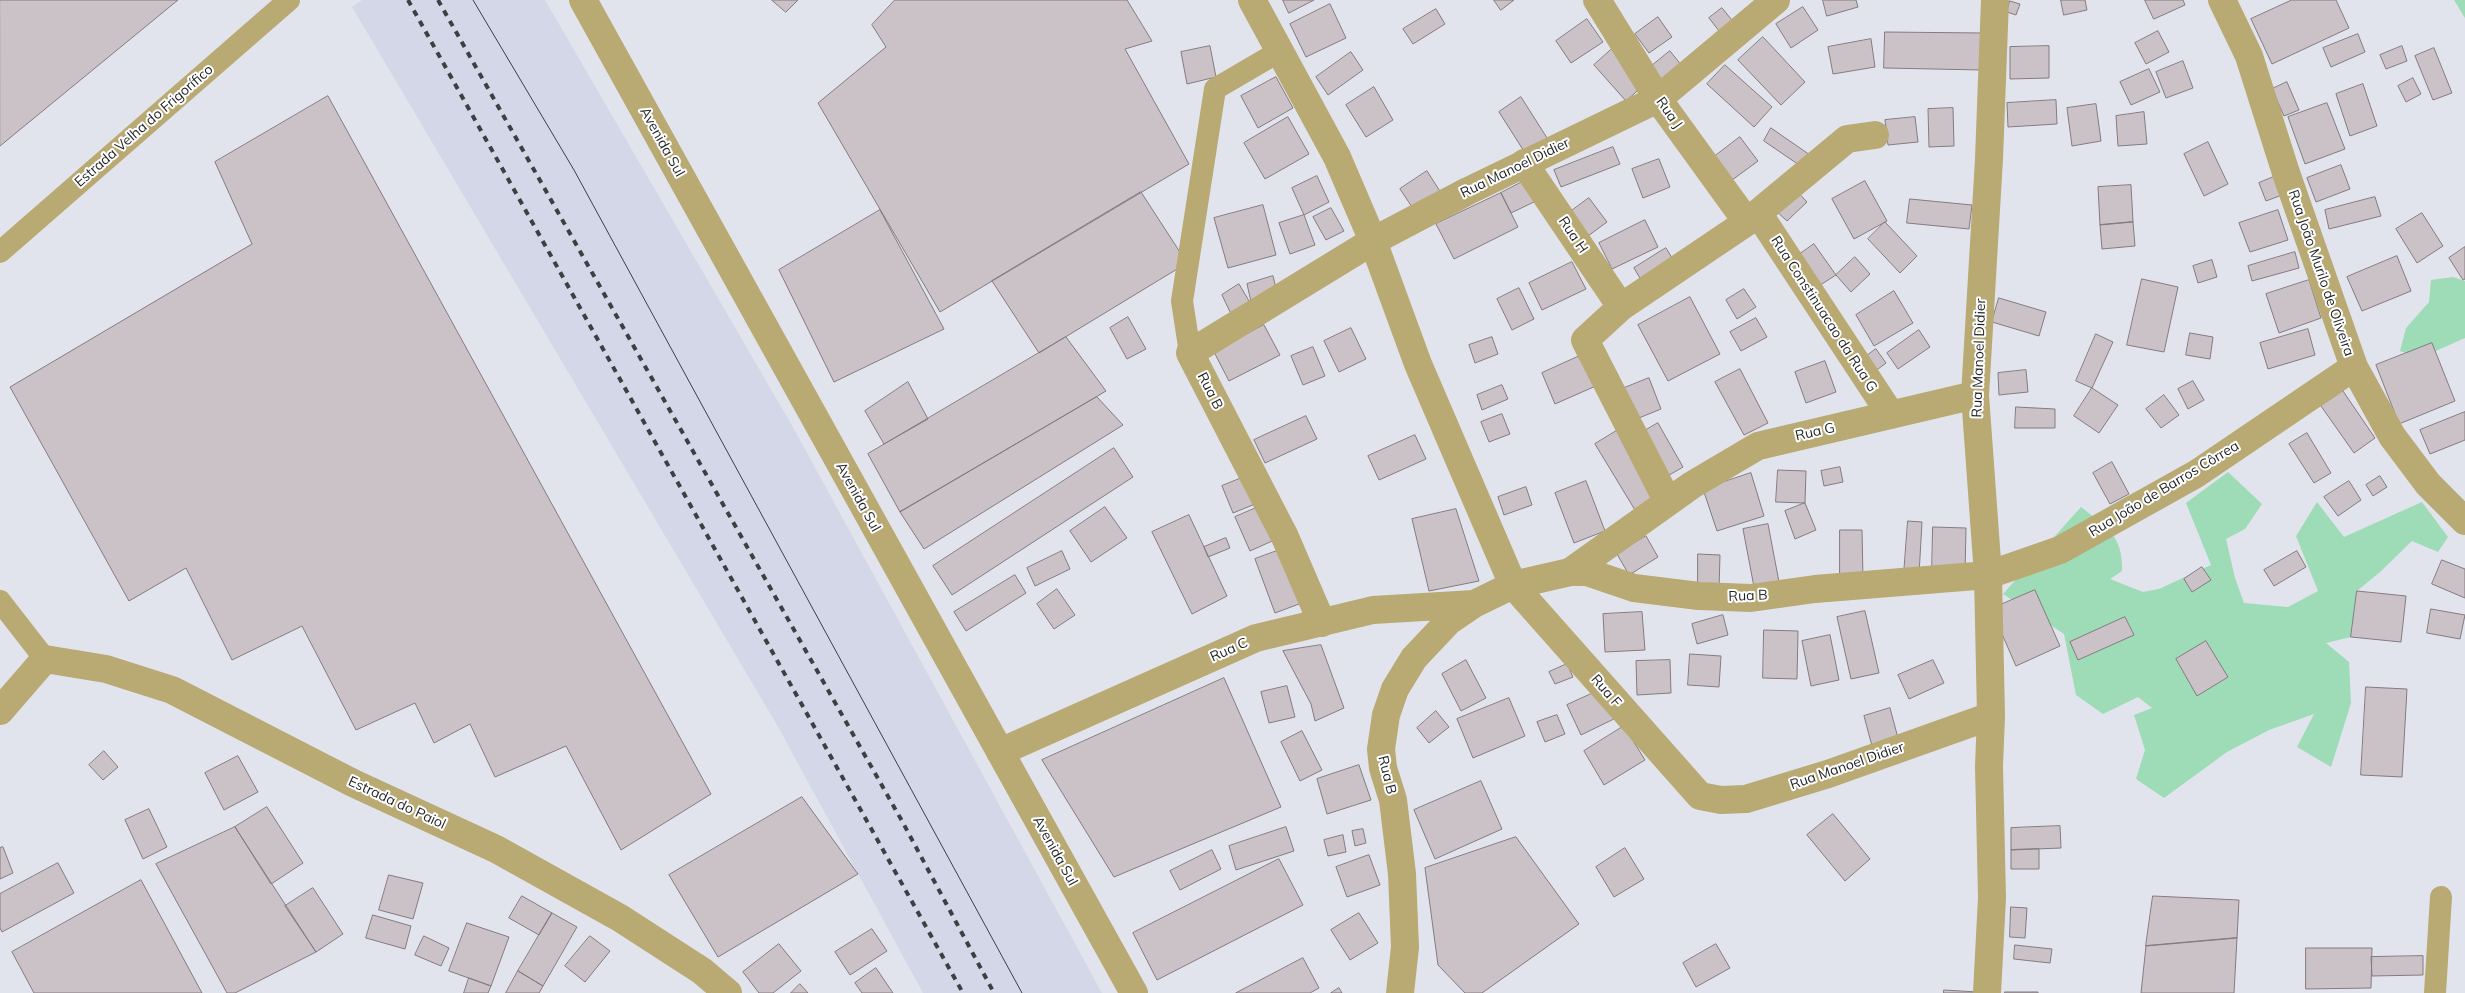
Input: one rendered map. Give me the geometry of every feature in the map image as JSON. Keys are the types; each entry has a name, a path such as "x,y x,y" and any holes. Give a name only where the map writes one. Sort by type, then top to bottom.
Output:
{"street":[{"name":"Avenida Sul","path":"583,0 1134,993"},
{"path":"1252,0 1337,157 1373,241 1418,364 1512,585"},
{"name":"Rua J","path":"1597,0 1658,99 1752,218"},
{"name":"Rua Manoel Didier","path":"1373,241 1524,163 1658,99 1776,0"},
{"name":"Rua Manoel Didier","path":"1986,993 1992,898 1989,766 1991,716 1988,576 1975,395 1989,159 1995,0"},
{"name":"Rua João Murilo de Oliveira","path":"2222,0 2249,56 2286,173 2354,367 2392,436 2428,484 2465,521"},
{"path":"1668,502 1585,340 1621,307 1752,218 1847,139 1875,135"},
{"name":"Rua H","path":"1524,163 1621,307"},
{"name":"Rua Constinuacao da Rua G","path":"1752,218 1891,414"},
{"path":"1190,353 1373,241"},
{"name":"Rua B","path":"1190,353 1285,537 1322,623"},
{"name":"Rua João de Barros Côrrea","path":"1988,576 2060,550 2196,474 2354,367"},
{"name":"Rua G","path":"1570,572 1692,485 1758,446 1975,395"},
{"name":"Rua B","path":"1400,993 1405,948 1402,874 1393,800 1383,768 1381,749 1386,715 1395,689 1414,658 1449,622 1474,604 1512,585 1570,572 1587,572 1634,588 1699,596 1751,598 1815,589 1988,576"},
{"name":"Rua F","path":"1512,585 1700,796"},
{"name":"Rua C","path":"1000,752 1256,638 1373,610 1474,604"},
{"path":"0,711 45,659"},
{"name":"Estrada do Paiol","path":"45,659 106,669 172,690 353,783 496,850 620,918 702,971 728,993"},
{"name":"Rua Manoel Didier","path":"1700,796 1721,800 1746,799 1828,774 1991,716"}],"lane":[{"name":"Estrada Velha do Frigorífico","path":"0,252 289,0"},
{"path":"1190,353 1182,301 1215,88 1280,51"},
{"path":"0,601 45,659"},
{"path":"2436,993 2441,897"}],"shaded area":[{"path":"362,0 545,0 794,429 1102,993 923,993 777,725 352,7"}],"green space":[{"path":"2454,0 2465,0 2465,18"},
{"path":"2453,277 2465,281 2465,338 2420,358 2400,351 2406,328 2429,302 2431,280"},
{"path":"2228,472 2262,504 2245,529 2226,539 2235,578 2244,603 2288,607 2318,591 2296,536 2317,502 2344,537 2422,502 2448,537 2438,552 2412,541 2357,591 2351,637 2326,643 2349,662 2351,703 2331,767 2297,747 2314,714 2269,730 2227,752 2164,798 2136,779 2145,750 2134,715 2152,708 2138,697 2103,714 2076,695 2064,634 2003,594 2081,507 2112,533 2120,549 2122,571 2110,579 2143,592 2159,589 2211,565 2186,503"}],"building":[{"path":"0,0 178,0 0,146"},
{"path":"772,0 798,0 786,12"},
{"path":"895,0 1127,0 1152,41 1125,49 1189,164 940,312 818,103 886,47 872,25"},
{"path":"1283,0 1314,0 1289,13"},
{"path":"1494,0 1514,0 1501,10"},
{"path":"1823,0 1856,0 1858,7 1827,16"},
{"path":"2061,0 2085,0 2087,10 2064,15"},
{"path":"2145,0 2183,0 2185,5 2154,19"},
{"path":"2292,0 2336,0 2349,28 2272,64 2251,19"},
{"path":"2010,1 2020,4 2016,15 2007,12"},
{"path":"1330,4 1346,38 1306,57 1290,24"},
{"path":"1803,7 1818,30 1791,48 1776,24"},
{"path":"1722,8 1736,25 1723,36 1709,18"},
{"path":"1436,9 1445,24 1413,44 1403,29"},
{"path":"1658,17 1672,37 1649,53 1635,34"},
{"path":"1587,19 1603,42 1571,63 1556,41"},
{"path":"2158,31 2169,52 2146,64 2135,43"},
{"path":"1885,32 1983,33 1982,70 1884,68"},
{"path":"2358,34 2365,52 2331,67 2323,48"},
{"path":"1763,37 1805,82 1781,105 1738,60"},
{"path":"1871,39 1875,67 1833,74 1828,47"},
{"path":"1210,46 1216,77 1187,84 1181,52"},
{"path":"2049,46 2049,78 2010,79 2010,47"},
{"path":"2402,46 2407,61 2386,69 2380,55"},
{"path":"1613,48 1645,84 1626,101 1594,65"},
{"path":"2434,48 2452,93 2433,100 2415,56"},
{"path":"1670,51 1686,71 1664,88 1648,69"},
{"path":"1351,52 1363,70 1328,95 1316,77"},
{"path":"2183,61 2193,88 2166,98 2156,72"},
{"path":"1725,65 1772,107 1754,127 1707,84"},
{"path":"2149,69 2160,92 2131,105 2120,82"},
{"path":"1276,77 1293,108 1258,128 1241,96"},
{"path":"2413,78 2421,94 2406,102 2398,86"},
{"path":"2287,82 2299,110 2284,116 2272,89"},
{"path":"2363,84 2377,126 2350,136 2336,94"},
{"path":"1374,87 1393,120 1366,137 1346,105"},
{"path":"328,96 711,794 621,850 566,746 495,777 470,724 434,743 415,703 356,730 302,626 232,660 186,568 129,601 10,387 252,244 215,162"},
{"path":"1521,97 1549,141 1527,156 1499,112"},
{"path":"2056,100 2057,124 2008,127 2007,103"},
{"path":"2327,103 2345,149 2305,164 2288,117"},
{"path":"2096,104 2101,141 2072,146 2067,108"},
{"path":"1953,108 1954,146 1929,147 1928,109"},
{"path":"2144,112 2147,144 2118,146 2116,116"},
{"path":"1288,117 1309,154 1265,179 1244,143"},
{"path":"1915,117 1918,142 1888,145 1885,120"},
{"path":"1771,128 1810,155 1802,167 1764,141"},
{"path":"1740,137 1758,161 1728,183 1710,160"},
{"path":"2208,142 2228,184 2204,196 2184,154"},
{"path":"1613,147 1620,164 1561,187 1554,170"},
{"path":"1659,159 1670,187 1643,198 1632,169"},
{"path":"2341,165 2350,189 2316,202 2307,178"},
{"path":"1427,171 1443,196 1416,213 1400,189"},
{"path":"1317,176 1329,202 1304,215 1292,188"},
{"path":"2276,176 2282,195 2266,201 2259,183"},
{"path":"1528,179 1538,200 1511,213 1501,193"},
{"path":"1865,181 1887,221 1854,239 1832,199"},
{"path":"2131,185 2133,222 2100,225 2098,187"},
{"path":"1793,187 1807,202 1787,221 1772,207"},
{"path":"1141,192 1187,263 1039,353 992,281"},
{"path":"1501,193 1518,227 1454,259 1436,224"},
{"path":"2375,197 2381,216 2329,229 2325,210"},
{"path":"1589,198 1607,222 1588,236 1570,212"},
{"path":"1910,199 1972,205 1969,229 1907,223"},
{"path":"1263,205 1276,255 1228,268 1214,218"},
{"path":"1331,208 1344,231 1326,240 1313,217"},
{"path":"880,210 944,329 834,382 779,270"},
{"path":"2278,210 2288,240 2250,252 2239,223"},
{"path":"2422,213 2443,246 2417,263 2396,229"},
{"path":"1304,215 1315,245 1290,254 1279,223"},
{"path":"1645,220 1658,247 1612,269 1599,243"},
{"path":"1885,222 1917,256 1900,273 1868,239"},
{"path":"2133,222 2135,246 2102,249 2100,225"},
{"path":"1814,244 1836,275 1814,289 1793,259"},
{"path":"2465,247 2465,279 2463,280 2449,258"},
{"path":"1666,248 1677,266 1644,285 1634,268"},
{"path":"2295,252 2299,268 2252,281 2248,266"},
{"path":"2397,256 2411,291 2362,311 2347,277"},
{"path":"1855,257 1870,274 1851,292 1836,275"},
{"path":"2212,260 2217,277 2198,283 2193,266"},
{"path":"1572,262 1586,289 1542,310 1529,283"},
{"path":"1273,276 1277,292 1252,306 1247,284"},
{"path":"2142,279 2178,287 2164,352 2127,345"},
{"path":"2309,280 2321,318 2279,333 2266,294"},
{"path":"1239,284 1252,306 1233,318 1222,295"},
{"path":"1519,288 1534,319 1512,330 1497,299"},
{"path":"1744,289 1756,307 1737,319 1726,300"},
{"path":"1894,291 1913,323 1874,346 1856,315"},
{"path":"1690,297 1720,354 1668,381 1638,325"},
{"path":"1999,298 2046,312 2039,336 1992,322"},
{"path":"1128,317 1146,349 1127,359 1110,328"},
{"path":"1756,318 1767,337 1741,351 1730,332"},
{"path":"1264,325 1280,355 1229,381 1214,352"},
{"path":"1351,328 1366,359 1339,372 1324,341"},
{"path":"2308,329 2315,355 2268,369 2260,343"},
{"path":"1919,330 1930,347 1898,369 1887,353"},
{"path":"2190,333 2213,337 2210,359 2186,355"},
{"path":"2096,334 2113,342 2092,388 2076,381"},
{"path":"1066,337 1106,391 900,512 868,454"},
{"path":"1492,337 1498,354 1475,363 1469,345"},
{"path":"2432,343 2455,401 2399,424 2376,365"},
{"path":"1313,347 1325,376 1303,385 1291,356"},
{"path":"1876,349 1886,363 1874,372 1864,358"},
{"path":"1584,354 1598,385 1555,404 1542,373"},
{"path":"1825,361 1836,392 1806,403 1795,372"},
{"path":"1740,369 1768,423 1744,435 1715,382"},
{"path":"2026,370 2028,392 1999,395 1998,373"},
{"path":"1649,378 1661,409 1634,420 1622,389"},
{"path":"2193,381 2204,400 2188,409 2178,389"},
{"path":"908,382 928,419 884,444 865,411"},
{"path":"1502,385 1508,399 1482,410 1477,395"},
{"path":"2092,388 2118,405 2099,433 2074,416"},
{"path":"2343,391 2375,438 2354,453 2321,406"},
{"path":"2164,395 2179,415 2161,428 2146,409"},
{"path":"1097,397 1123,425 924,549 900,512"},
{"path":"2016,407 2055,409 2055,428 2015,428"},
{"path":"2465,412 2465,440 2430,454 2420,430"},
{"path":"1502,414 1510,434 1489,442 1481,422"},
{"path":"1306,416 1317,439 1265,463 1254,440"},
{"path":"1658,423 1683,467 1666,477 1641,433"},
{"path":"1618,430 1658,496 1635,510 1595,444"},
{"path":"2307,433 2331,473 2314,483 2289,444"},
{"path":"1415,435 1426,459 1379,480 1368,456"},
{"path":"1114,448 1133,477 952,595 933,566"},
{"path":"2112,462 2129,494 2110,504 2093,473"},
{"path":"1840,467 1843,482 1824,486 1821,471"},
{"path":"1778,470 1806,471 1805,503 1776,502"},
{"path":"1751,473 1764,516 1717,531 1703,489"},
{"path":"1249,475 1260,502 1233,513 1222,486"},
{"path":"2380,476 2387,487 2373,496 2366,485"},
{"path":"1586,481 1605,531 1574,543 1555,493"},
{"path":"2349,481 2361,500 2338,516 2324,497"},
{"path":"1526,487 1532,505 1504,515 1498,497"},
{"path":"1805,503 1816,530 1795,539 1785,511"},
{"path":"1263,505 1281,537 1250,551 1235,517"},
{"path":"1105,507 1127,538 1091,562 1070,531"},
{"path":"1456,509 1479,581 1429,591 1412,519"},
{"path":"1189,515 1227,596 1192,614 1152,532"},
{"path":"1908,521 1922,522 1919,575 1904,574"},
{"path":"1768,524 1779,582 1754,587 1743,529"},
{"path":"1933,527 1966,528 1965,573 1932,572"},
{"path":"1840,530 1862,530 1863,579 1840,579"},
{"path":"1646,536 1658,557 1629,575 1617,554"},
{"path":"1226,538 1230,548 1208,557 1204,547"},
{"path":"1285,548 1307,601 1275,613 1255,559"},
{"path":"1062,551 1070,569 1035,586 1027,568"},
{"path":"2297,551 2306,567 2274,586 2264,570"},
{"path":"1698,554 1720,555 1719,589 1698,588"},
{"path":"2442,560 2465,569 2465,598 2432,584"},
{"path":"2202,567 2211,580 2192,592 2184,579"},
{"path":"1015,575 1026,593 966,631 954,612"},
{"path":"1057,589 1075,615 1054,629 1037,604"},
{"path":"2035,590 2060,646 2016,666 1991,609"},
{"path":"2357,591 2406,596 2401,642 2351,637"},
{"path":"2431,609 2465,615 2460,639 2427,633"},
{"path":"1865,611 1879,673 1851,679 1837,617"},
{"path":"1642,612 1645,650 1605,652 1603,614"},
{"path":"1723,615 1728,635 1697,644 1692,624"},
{"path":"2125,617 2134,635 2078,660 2070,642"},
{"path":"1764,630 1798,631 1797,679 1763,678"},
{"path":"1830,635 1839,680 1811,686 1802,641"},
{"path":"2206,641 2228,677 2197,696 2176,659"},
{"path":"1321,645 1344,708 1315,721 1311,704 1283,651"},
{"path":"1690,654 1721,656 1719,687 1688,685"},
{"path":"1466,660 1486,698 1461,711 1442,674"},
{"path":"1670,660 1671,693 1637,695 1636,661"},
{"path":"1933,660 1944,683 1909,699 1898,675"},
{"path":"1567,664 1573,677 1555,684 1549,672"},
{"path":"1224,678 1281,807 1114,877 1042,760"},
{"path":"1287,686 1295,717 1269,723 1261,692"},
{"path":"2366,687 2407,689 2402,777 2361,775"},
{"path":"1602,689 1616,718 1581,735 1567,705"},
{"path":"1509,698 1525,736 1473,758 1457,719"},
{"path":"1890,708 1898,738 1872,746 1864,716"},
{"path":"1436,711 1449,727 1429,743 1417,728"},
{"path":"1557,715 1565,734 1545,742 1537,722"},
{"path":"1624,726 1645,760 1604,785 1584,751"},
{"path":"1302,731 1322,770 1300,781 1281,742"},
{"path":"104,751 118,767 103,780 89,765"},
{"path":"238,756 258,792 224,810 205,773"},
{"path":"1359,765 1371,800 1327,814 1317,779"},
{"path":"1481,781 1502,829 1435,859 1414,810"},
{"path":"802,797 858,874 718,957 669,875"},
{"path":"267,807 303,863 271,884 235,827"},
{"path":"149,809 167,847 143,859 125,820"},
{"path":"1833,814 1870,859 1845,881 1807,835"},
{"path":"2060,826 2061,848 2011,850 2011,828"},
{"path":"235,827 316,952 235,993 227,993 156,864"},
{"path":"1286,827 1294,851 1236,870 1229,846"},
{"path":"1363,829 1366,843 1355,846 1352,831"},
{"path":"1343,835 1346,852 1328,856 1324,840"},
{"path":"1516,837 1579,924 1482,993 1465,993 1438,965 1425,868"},
{"path":"3,847 13,873 0,879 0,848"},
{"path":"1625,848 1644,879 1614,897 1596,867"},
{"path":"2039,849 2039,869 2011,869 2011,850"},
{"path":"1212,850 1221,869 1180,890 1170,871"},
{"path":"1369,855 1380,885 1347,897 1336,867"},
{"path":"1279,859 1303,905 1157,980 1133,933"},
{"path":"58,863 74,893 2,932 0,928 0,894"},
{"path":"389,875 423,883 413,919 379,910"},
{"path":"141,880 202,993 34,993 12,952"},
{"path":"313,888 343,934 316,952 285,906"},
{"path":"522,896 552,913 539,935 509,918"},
{"path":"2153,896 2239,900 2237,938 2146,946"},
{"path":"2011,907 2027,908 2025,938 2010,937"},
{"path":"552,913 577,927 543,986 518,971"},
{"path":"1359,913 1378,943 1350,960 1331,930"},
{"path":"373,915 411,926 405,949 366,938"},
{"path":"467,923 509,937 491,986 449,971"},
{"path":"872,929 887,951 850,975 835,952"},
{"path":"424,936 449,948 441,966 415,955"},
{"path":"590,936 610,951 585,982 565,966"},
{"path":"2237,938 2234,993 2141,993 2146,946"},
{"path":"779,944 801,971 773,993 759,993 743,972"},
{"path":"1716,944 1730,968 1696,987 1683,963"},
{"path":"2015,945 2052,949 2050,963 2014,959"},
{"path":"2306,948 2372,948 2371,988 2306,989"},
{"path":"2423,956 2423,975 2372,976 2371,957"},
{"path":"1303,958 1319,988 1310,993 1236,993"},
{"path":"876,968 893,993 862,993 855,983"},
{"path":"518,971 543,986 539,993 506,993"},
{"path":"469,978 491,986 488,993 464,993"},
{"path":"800,984 808,993 791,993"},
{"path":"1339,988 1342,993 1331,993"},
{"path":"1944,990 1977,992 1977,993 1944,993"},
{"path":"2038,992 2038,993 2005,993"}],"tram line":[{"path":"473,0 574,170 1022,993"}],"railway":[{"path":"408,0 963,993"},
{"path":"438,0 902,821 994,993"}]}
